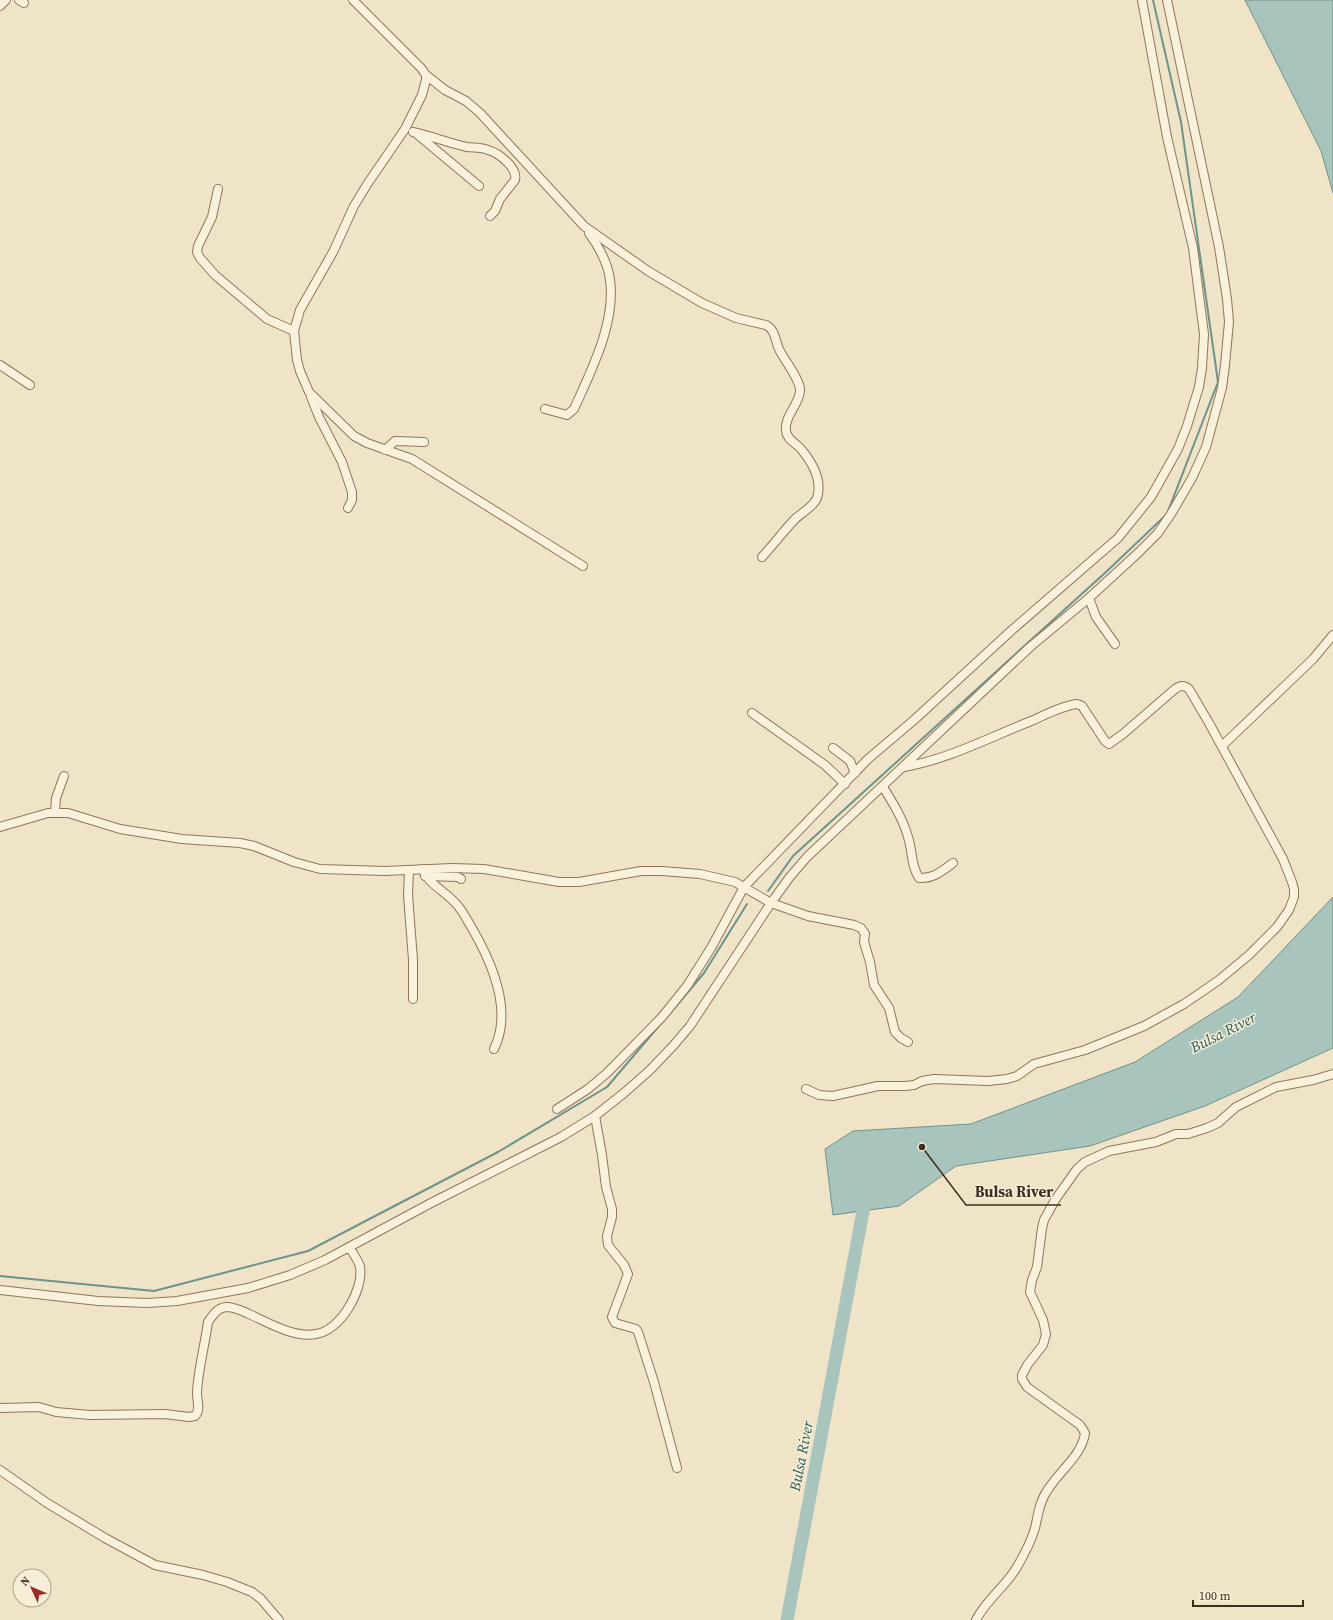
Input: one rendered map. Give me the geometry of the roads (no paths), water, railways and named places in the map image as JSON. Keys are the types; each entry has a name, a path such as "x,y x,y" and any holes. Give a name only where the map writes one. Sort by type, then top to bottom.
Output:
{"street":[{"path":"0,6 6,0"},
{"path":"352,0 426,75 445,90 466,101 480,113 584,226 598,246 606,263 610,280 608,323 574,409 567,415 545,409"},
{"path":"557,1109 588,1089 607,1073 670,1008 687,986 711,948 744,887 868,759 914,720 1007,634 1118,538 1151,497 1178,449 1199,387 1202,368 1204,334 1193,248 1167,137 1142,0"},
{"path":"0,1290 123,1303 147,1303 177,1301 248,1288 290,1275 350,1248 431,1203 561,1137 595,1116 640,1080 685,1032 771,903 789,878 818,846 883,787 1030,647 1089,598 1158,533 1192,478 1206,447 1222,388 1228,344 1229,322 1219,247 1167,0"},
{"path":"348,508 352,500 352,492 342,462 319,417 300,371 297,360 294,330 300,310 332,252 354,206 368,183 409,130 422,95 426,75"},
{"path":"409,130 433,147 479,186"},
{"path":"409,130 468,147 488,150 496,153 510,166 514,171 516,177 515,180 500,199 495,211 490,216"},
{"path":"218,189 212,217 198,246 197,252 200,258 215,275 267,319 294,330"},
{"path":"584,226 648,271 702,303 724,314 766,325 772,329 779,350 800,388 798,400 788,421 786,432 790,439 801,449 814,469 818,481 818,494 813,503 794,521 762,557"},
{"path":"0,365 30,385"},
{"path":"309,392 354,436 367,444 418,462 583,566"},
{"path":"385,450 395,441 424,442"},
{"path":"1089,598 1096,617 1115,644"},
{"path":"1222,746 1313,659 1333,635"},
{"path":"806,1088 819,1095 833,1096 878,1086 914,1085 922,1081 934,1079 988,1081 1012,1078 1034,1064 1084,1050 1144,1026 1184,1004 1236,967 1262,943 1283,919 1291,904 1294,889 1289,870 1222,746 1189,689 1185,686 1181,686 1109,744 1104,741 1082,706 1077,704 1042,716 948,756 904,767"},
{"path":"752,713 830,769 845,784"},
{"path":"833,748 850,761 855,773"},
{"path":"55,812 56,798 64,776"},
{"path":"883,787 904,824 909,838 913,868 919,878 927,879 953,863"},
{"path":"0,827 55,812 68,813 112,827 148,834 182,839 240,843 254,846 294,862 320,869 409,870 461,878"},
{"path":"424,873 484,869 559,882 579,882 641,871 662,871 700,874 727,879 771,903 814,917 854,925 861,928 865,934 864,942 870,962 874,985 889,1008 895,1032 908,1042"},
{"path":"409,870 408,895 413,960 413,999"},
{"path":"424,873 458,906 481,944 493,971 498,987 501,1024 498,1041 494,1049"},
{"path":"976,1620 986,1605 1016,1568 1030,1542 1038,1512 1046,1491 1068,1464 1084,1438 1085,1433 1080,1425 1027,1387 1022,1379 1022,1375 1028,1364 1043,1345 1045,1340 1046,1334 1043,1320 1033,1301 1030,1287 1038,1267 1044,1220 1055,1200 1077,1169 1085,1162 1120,1148 1156,1142 1176,1134 1188,1134 1207,1128 1218,1123 1236,1107 1276,1087 1313,1080 1333,1074"},
{"path":"595,1116 604,1164 606,1187 612,1209 612,1217 607,1236 608,1245 624,1265 628,1274 612,1317 615,1323 636,1329 638,1332 654,1382 677,1468"},
{"path":"0,1408 39,1407 56,1412 90,1415 165,1414 189,1417 195,1416 198,1410 198,1384 208,1322 213,1315 218,1310 226,1307 236,1308 274,1326 297,1333 317,1334 325,1331 344,1315 360,1278 360,1266 350,1248"},
{"path":"0,1470 47,1503 105,1538 155,1565 203,1575 227,1582 252,1592 261,1599 279,1620"}],"water":[{"path":"1245,0 1333,0 1333,193 1321,151"},
{"path":"1333,897 1333,1048 1205,1106 1090,1146 956,1166 899,1206 833,1215 825,1149 853,1131 971,1124 1135,1062 1238,997"}],"waterway":[{"path":"768,891 793,856 1106,572 1167,514 1218,382 1181,122 1153,0"},
{"path":"667,1017 704,973 747,904"},
{"path":"0,1276 154,1291 308,1251 498,1152 607,1087 664,1020"},
{"name":"Bulsa River","path":"787,1620 866,1195"}],"place":[{"name":"Bulsa River","path":"922,1147"}]}
